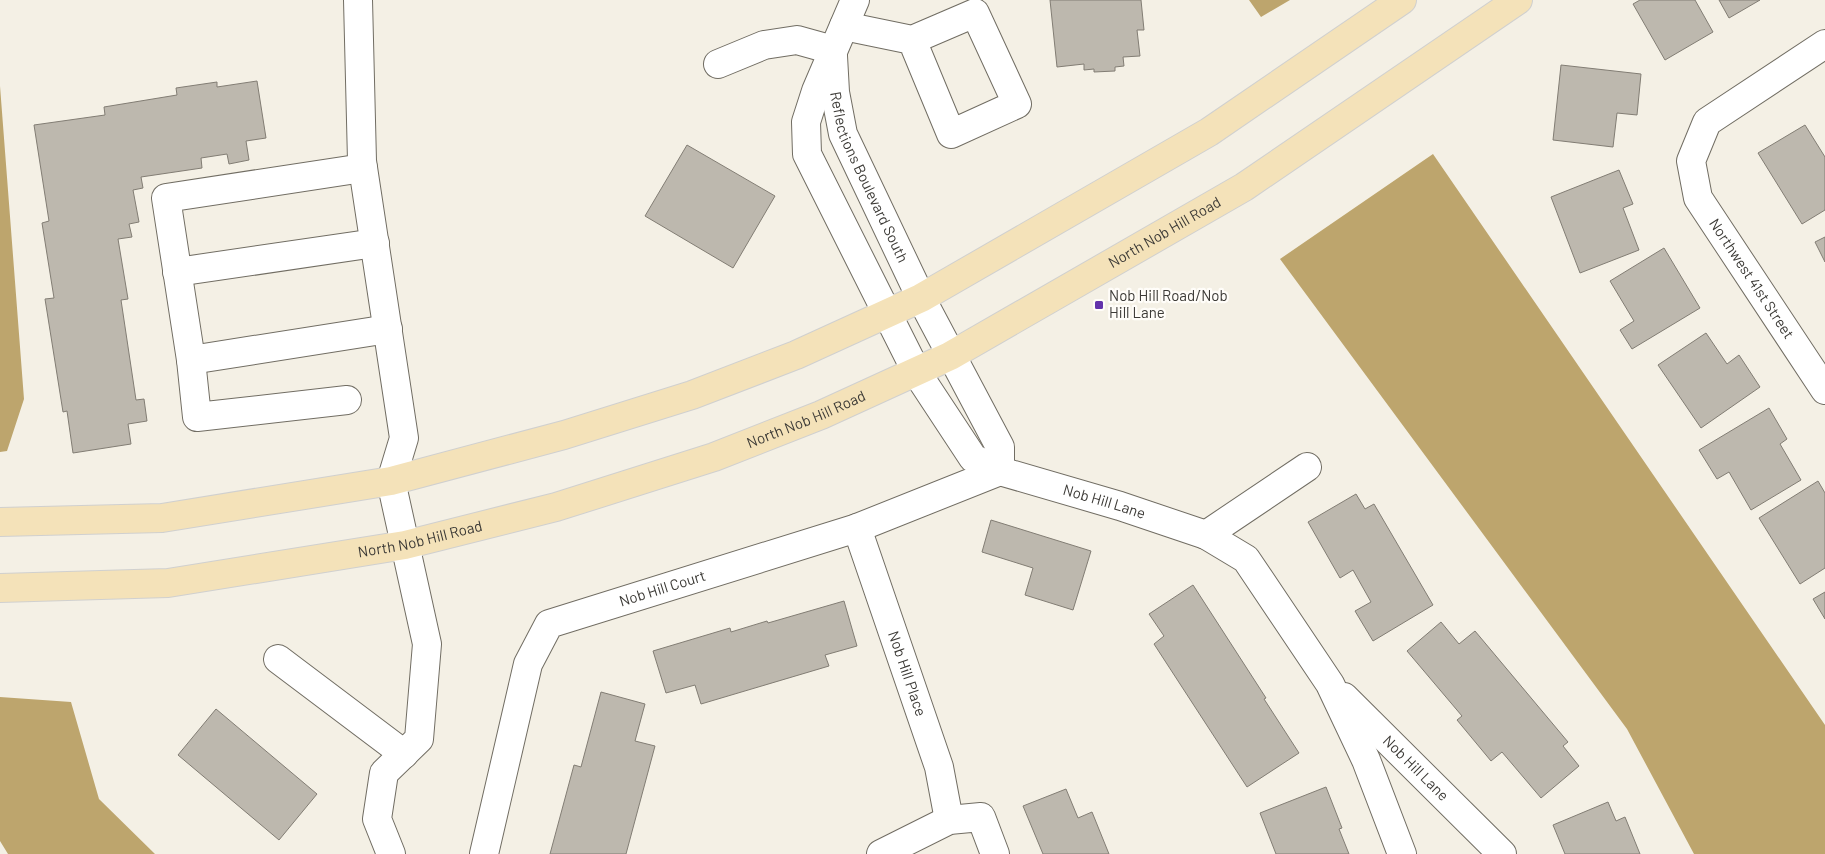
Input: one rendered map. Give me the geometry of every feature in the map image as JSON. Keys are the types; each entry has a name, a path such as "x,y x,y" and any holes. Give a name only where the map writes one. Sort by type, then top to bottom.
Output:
{"main road":[{"path":"0,522 162,518 391,481 564,435 692,395 796,355 921,298 1209,132 1402,0"},
{"name":"North Nob Hill Road","path":"0,588 168,583 405,545 556,508 714,456 822,415 917,373 950,356 1244,187 1518,0"}],"street":[{"path":"358,0 364,168 404,438 391,481 427,644 419,739 384,773 378,819 391,854"},
{"name":"Reflections Boulevard South","path":"855,0 838,38 806,122 807,154 886,314"},
{"path":"718,64 764,46 797,40 838,38 912,40"},
{"name":"Reflections Boulevard South","path":"838,38 835,92 843,134 921,298"},
{"name":"Northwest 41st Street","path":"1825,44 1707,122 1691,161 1698,198 1825,390"},
{"path":"818,176 854,156"},
{"path":"347,400 197,417 191,360 166,198 364,168"},
{"path":"177,272 375,243"},
{"path":"921,298 950,356 1000,447 1000,471"},
{"name":"Nob Hill Lane","path":"886,314 917,373 973,458 1000,471 1120,506 1206,535 1246,559 1330,684 1366,760 1402,854"},
{"path":"191,360 388,329"},
{"path":"1206,535 1307,467"},
{"name":"Nob Hill Court","path":"484,854 528,664 549,624 857,528 1000,471"},
{"name":"Nob Hill Place","path":"857,528 939,767 949,820"},
{"path":"278,660 404,754"},
{"name":"Nob Hill Lane","path":"1330,684 1502,854"},
{"path":"881,854 949,820 982,818 995,854"}],"shaded area":[{"path":"1249,0 1290,0 1261,17"},
{"path":"0,86 24,399 7,451 0,452"},
{"path":"1433,154 1825,725 1825,854 1694,854 1627,729 1280,259"},
{"path":"0,697 71,702 99,799 155,854 8,854 0,841"}],"building":[{"path":"1050,0 1141,0 1144,30 1137,30 1140,56 1123,57 1124,66 1115,67 1115,71 1094,72 1094,69 1084,70 1084,64 1057,67"},
{"path":"1640,0 1695,0 1713,32 1665,60 1633,4"},
{"path":"1719,0 1760,0 1729,18"},
{"path":"1561,65 1641,74 1637,115 1617,113 1613,147 1553,140"},
{"path":"257,81 266,138 246,141 249,160 229,164 227,154 201,158 202,168 141,177 143,188 133,190 139,222 129,224 132,237 118,239 128,299 121,300 136,400 144,399 147,421 128,424 131,444 73,453 67,411 63,412 45,299 54,298 42,223 49,221 34,125 105,115 104,107 177,95 176,88 217,82 217,87"},
{"path":"1805,125 1825,157 1825,210 1802,224 1758,153"},
{"path":"687,145 775,196 733,268 645,216"},
{"path":"1619,170 1633,204 1623,208 1639,250 1580,273 1551,197"},
{"path":"1825,237 1825,262 1815,242"},
{"path":"1664,248 1700,308 1632,349 1620,330 1634,321 1610,281"},
{"path":"1706,333 1727,364 1739,355 1760,387 1701,428 1658,365"},
{"path":"1769,408 1787,439 1780,444 1801,480 1751,510 1729,472 1717,479 1699,450"},
{"path":"1818,481 1825,493 1825,568 1800,584 1759,518"},
{"path":"1356,494 1365,509 1374,504 1433,605 1373,641 1355,611 1371,602 1353,570 1340,578 1308,522"},
{"path":"991,520 1091,551 1073,610 1025,595 1033,568 982,552"},
{"path":"1193,585 1299,753 1247,787 1154,644 1164,636 1149,614"},
{"path":"1825,592 1825,619 1813,599"},
{"path":"844,601 857,646 825,655 829,666 701,704 695,685 666,693 653,651 730,628 731,632"},
{"path":"1441,622 1459,644 1475,631 1568,742 1563,746 1579,766 1541,798 1502,752 1491,761 1457,720 1462,716 1407,651"},
{"path":"601,692 645,704 635,741 655,746 626,854 550,854 574,765 581,767"},
{"path":"216,709 317,794 279,840 178,755"},
{"path":"1326,787 1342,828 1339,829 1349,854 1276,854 1260,813"},
{"path":"1066,789 1078,818 1092,812 1109,854 1043,854 1023,806"},
{"path":"1608,802 1616,821 1625,817 1640,854 1565,854 1553,825"}],"place":[{"name":"Nob Hill Road/Nob Hill Lane","path":"1099,305"}]}
